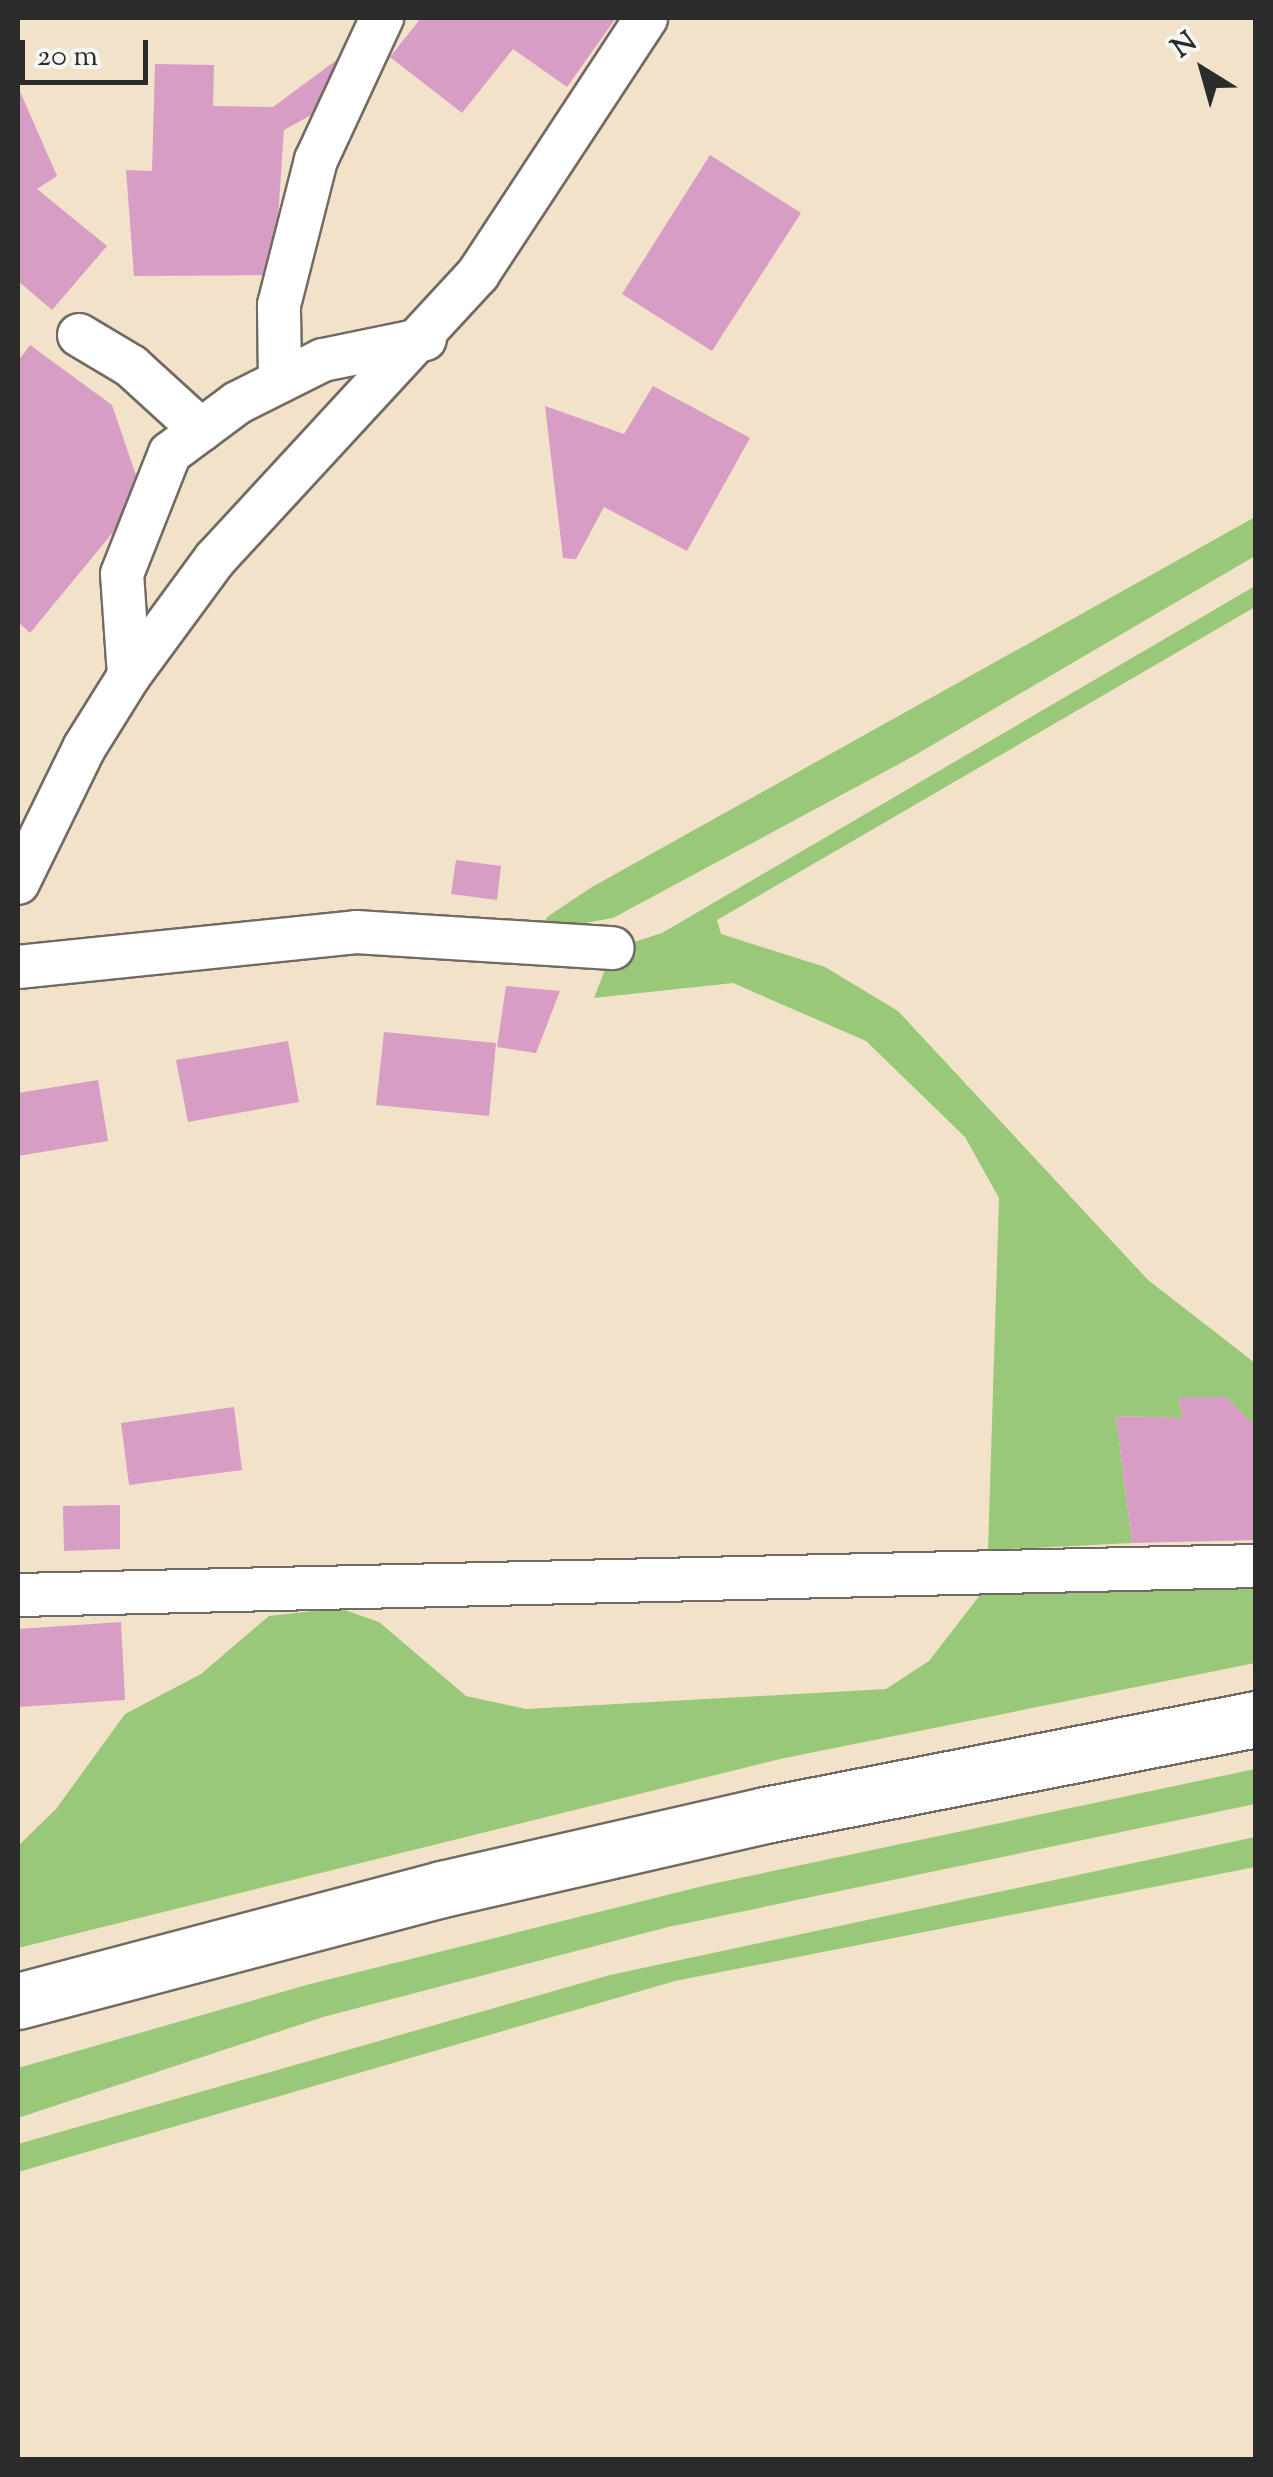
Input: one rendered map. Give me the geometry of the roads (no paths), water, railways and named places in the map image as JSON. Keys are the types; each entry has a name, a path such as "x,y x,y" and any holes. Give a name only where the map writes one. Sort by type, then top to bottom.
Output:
{"main road":[{"path":"18,2001 442,1888 765,1814 1256,1718"}],"street":[{"path":"280,381 279,304 316,160 382,18"},
{"path":"18,884 128,676 290,473 424,339 478,274 646,18"},
{"path":"80,336 131,366 201,430"},
{"path":"128,676 122,574 170,454 280,381 323,360 424,339"},
{"path":"18,967 356,932 612,948"},
{"path":"18,1595 1256,1566"}]}
